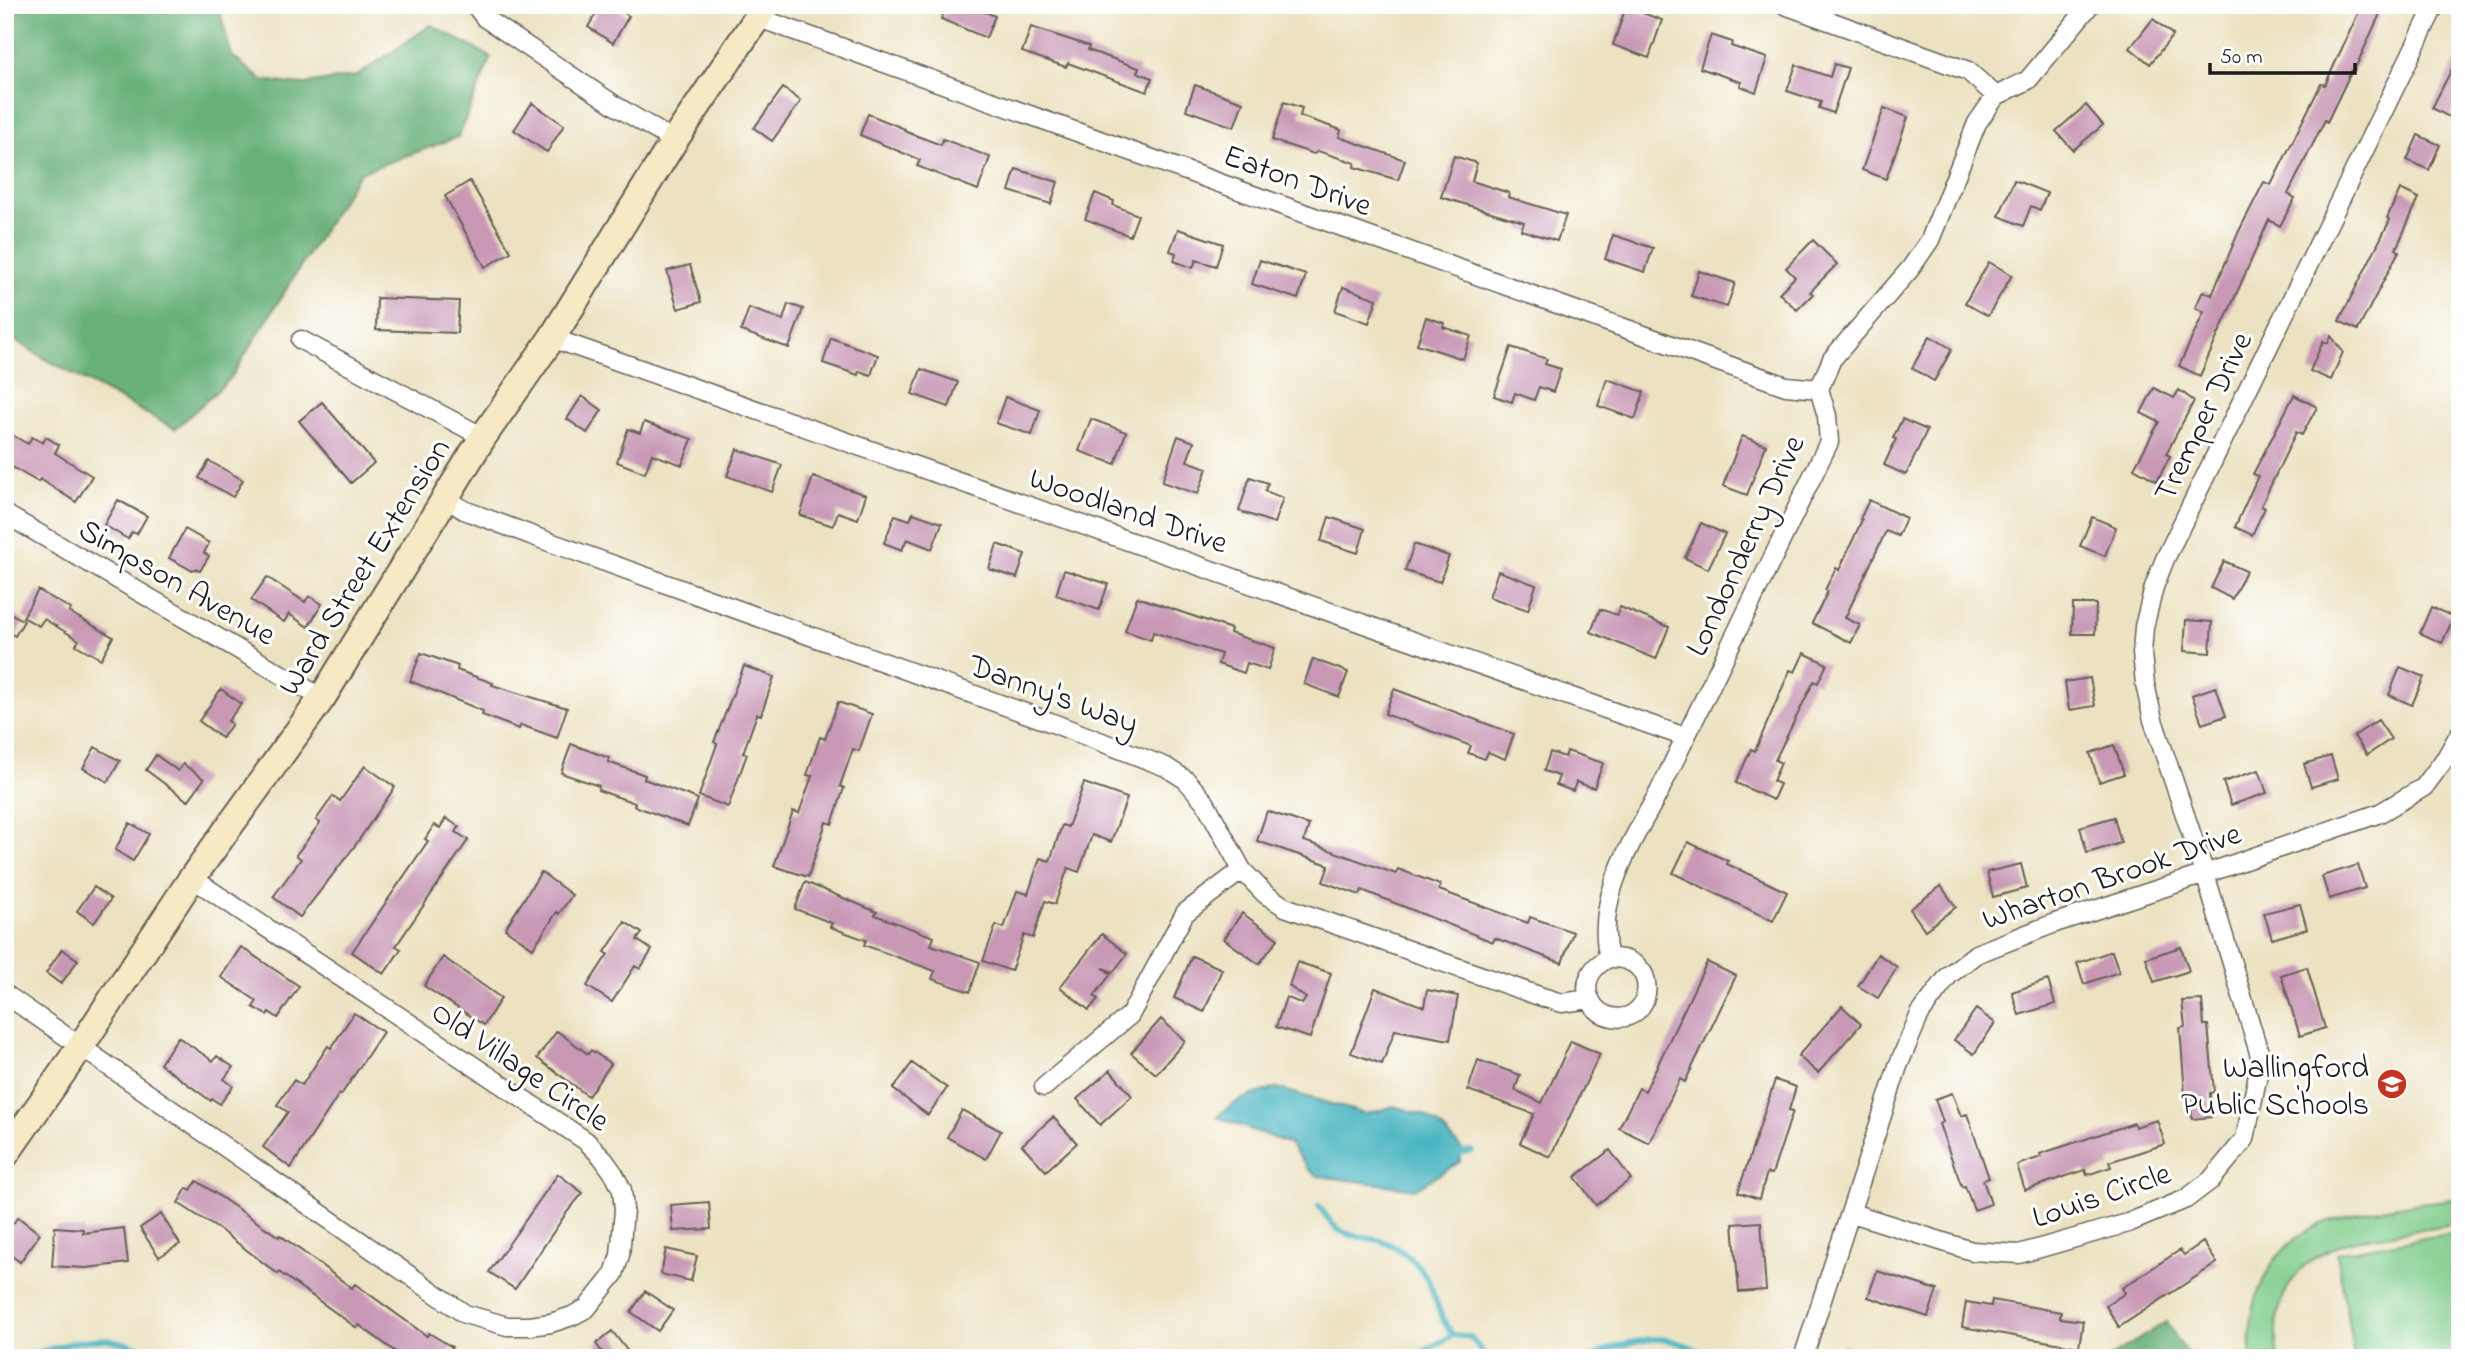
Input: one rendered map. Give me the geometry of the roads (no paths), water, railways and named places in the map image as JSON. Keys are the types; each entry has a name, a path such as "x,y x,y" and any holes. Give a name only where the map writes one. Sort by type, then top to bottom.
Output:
{"street":[{"path":"475,5 485,18 616,106 674,141"},
{"path":"1785,5 1968,71 1996,96"},
{"path":"1819,389 1832,359 1910,268 1930,240 1978,122 1996,96 2028,80 2090,5"},
{"name":"Tremper Drive","path":"2205,874 2169,769 2145,684 2142,653 2148,609 2165,559 2435,5"},
{"name":"Ward Street Extension","path":"5,1155 192,878 322,698 483,437 552,338 674,141 763,11"},
{"name":"Eaton Drive","path":"763,11 1786,386 1819,389"},
{"name":"Woodland Drive","path":"552,338 1685,737"},
{"path":"301,340 483,437"},
{"name":"Londonderry Drive","path":"1685,737 1829,442 1827,416 1819,389"},
{"name":"Danny's Way","path":"445,498 464,510 532,536 1037,717 1167,767 1186,780 1205,802 1242,870 1265,894 1285,907 1562,1003 1589,999"},
{"name":"Simpson Avenue","path":"5,514 322,698"},
{"name":"Wharton Brook Drive","path":"1803,1358 1898,1066 1920,1014 1949,975 1976,954 2045,927 2380,813 2424,787 2460,733"},
{"path":"1609,958 1604,940 1608,899 1638,830 1660,792 1685,737"},
{"path":"1044,1087 1130,1016 1185,913 1242,870"},
{"name":"Louis Circle","path":"1852,1213 1972,1251 2019,1254 2128,1223 2186,1199 2211,1180 2245,1139 2261,1059 2205,874"},
{"name":"Old Village Circle","path":"5,994 466,1314 507,1326 551,1323 587,1308 614,1274 624,1233 622,1190 602,1157 586,1141 192,878"},
{"path":"1622,957 1634,962 1643,971 1647,983 1646,996 1640,1007 1630,1015 1618,1018 1606,1016 1596,1009 1589,999 1588,979 1600,962 1609,958 1622,957"}],"water":[{"path":"1277,1088 1366,1114 1394,1106 1424,1115 1440,1126 1462,1149 1460,1162 1415,1189 1318,1176 1309,1170 1290,1144 1217,1117 1244,1098"}],"waterway":[{"path":"1457,1153 1472,1151"},
{"path":"1319,1206 1340,1231 1379,1240 1398,1249 1415,1262 1425,1274 1442,1317 1453,1335"},
{"path":"1420,1358 1423,1352 1453,1335 1471,1337 1486,1358"},
{"path":"1591,1358 1624,1345 1659,1339 1681,1344 1716,1358"},
{"path":"16,1358 89,1340 121,1342 162,1358"}],"place":[{"name":"Wallingford Public Schools","path":"2392,1084"}]}
